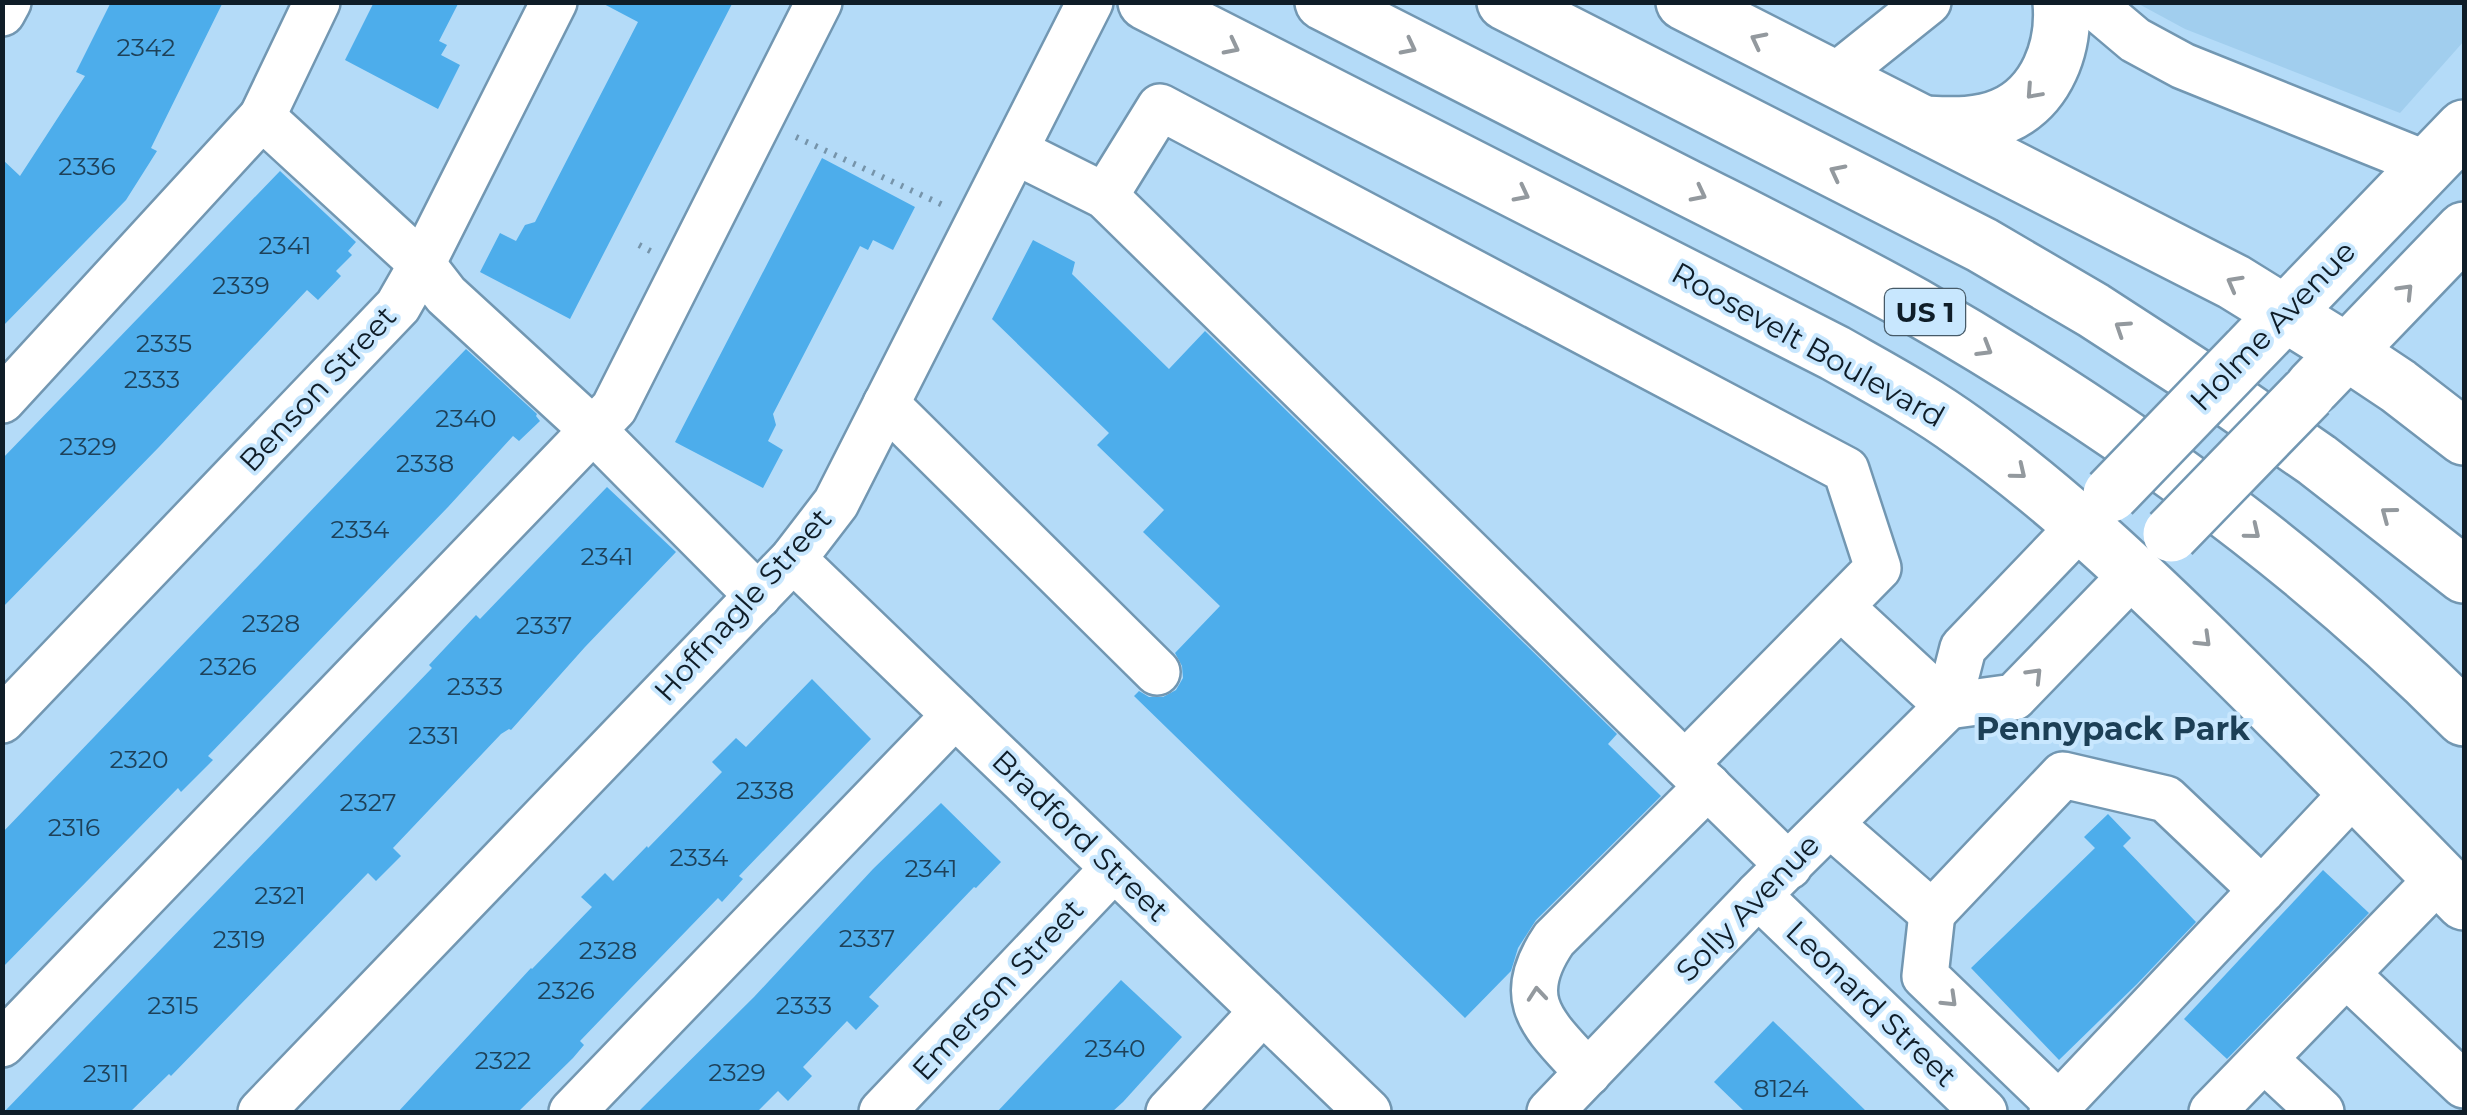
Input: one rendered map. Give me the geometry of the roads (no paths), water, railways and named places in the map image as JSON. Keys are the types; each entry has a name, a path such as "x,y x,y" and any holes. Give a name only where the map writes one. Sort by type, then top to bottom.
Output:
{"main road":[{"name":"Roosevelt Boulevard","path":"1146,2 1835,353 1962,429 2016,469 2096,509 2152,554 2246,680 2452,890"},
{"name":"US 1","path":"1322,2 1796,243 1914,306 2019,369 2123,436 2231,514 2333,596 2464,718"},
{"path":"1504,2 1982,245 2094,310 2317,460 2464,575"},
{"path":"1684,2 2234,282 2348,352 2464,438"},
{"path":"1922,124 1978,124 2024,104 2051,70 2063,20 2061,2"},
{"name":"Holme Avenue","path":"2096,509 2446,146"},
{"path":"2152,554 2464,230"}],"street":[{"path":"2,13 8,2"},
{"path":"2,400 262,118 317,2"},
{"name":"Benson Street","path":"2,720 398,306 554,2"},
{"path":"2,1044 614,408 819,2"},
{"name":"Hoffnagle Street","path":"261,1112 793,559 836,503 1090,2"},
{"path":"2090,2 2135,40 2183,66 2446,146"},
{"path":"1832,78 1919,6"},
{"path":"1105,196 1160,107 1846,470 1878,568 1840,606 1541,958 1534,979 1535,1002 1542,1023 1588,1073"},
{"path":"262,118 422,264 446,295 593,430 758,596"},
{"name":"Leonard Street","path":"1014,151 1105,196 1697,775 1774,880 1984,1112"},
{"path":"886,404 1157,672"},
{"path":"1948,706 1963,648 2096,509"},
{"path":"1840,606 1948,706 2014,698 2152,554"},
{"name":"Bradford Street","path":"793,559 1368,1112"},
{"name":"Solly Avenue","path":"1550,1112 1948,706"},
{"path":"572,1112 955,714"},
{"path":"2262,890 2166,798 2063,775 1932,913 1925,976 2056,1109 2262,890 2355,791"},
{"path":"1830,824 1932,913"},
{"name":"Emerson Street","path":"882,1112 1114,868"},
{"path":"2212,1112 2346,974 2452,890"},
{"path":"2346,974 2464,1085"},
{"path":"1170,1112 1263,1012"},
{"path":"2264,1059 2320,1112"}],"district":[{"name":"Pennypack Park","path":"2113,729"}]}
